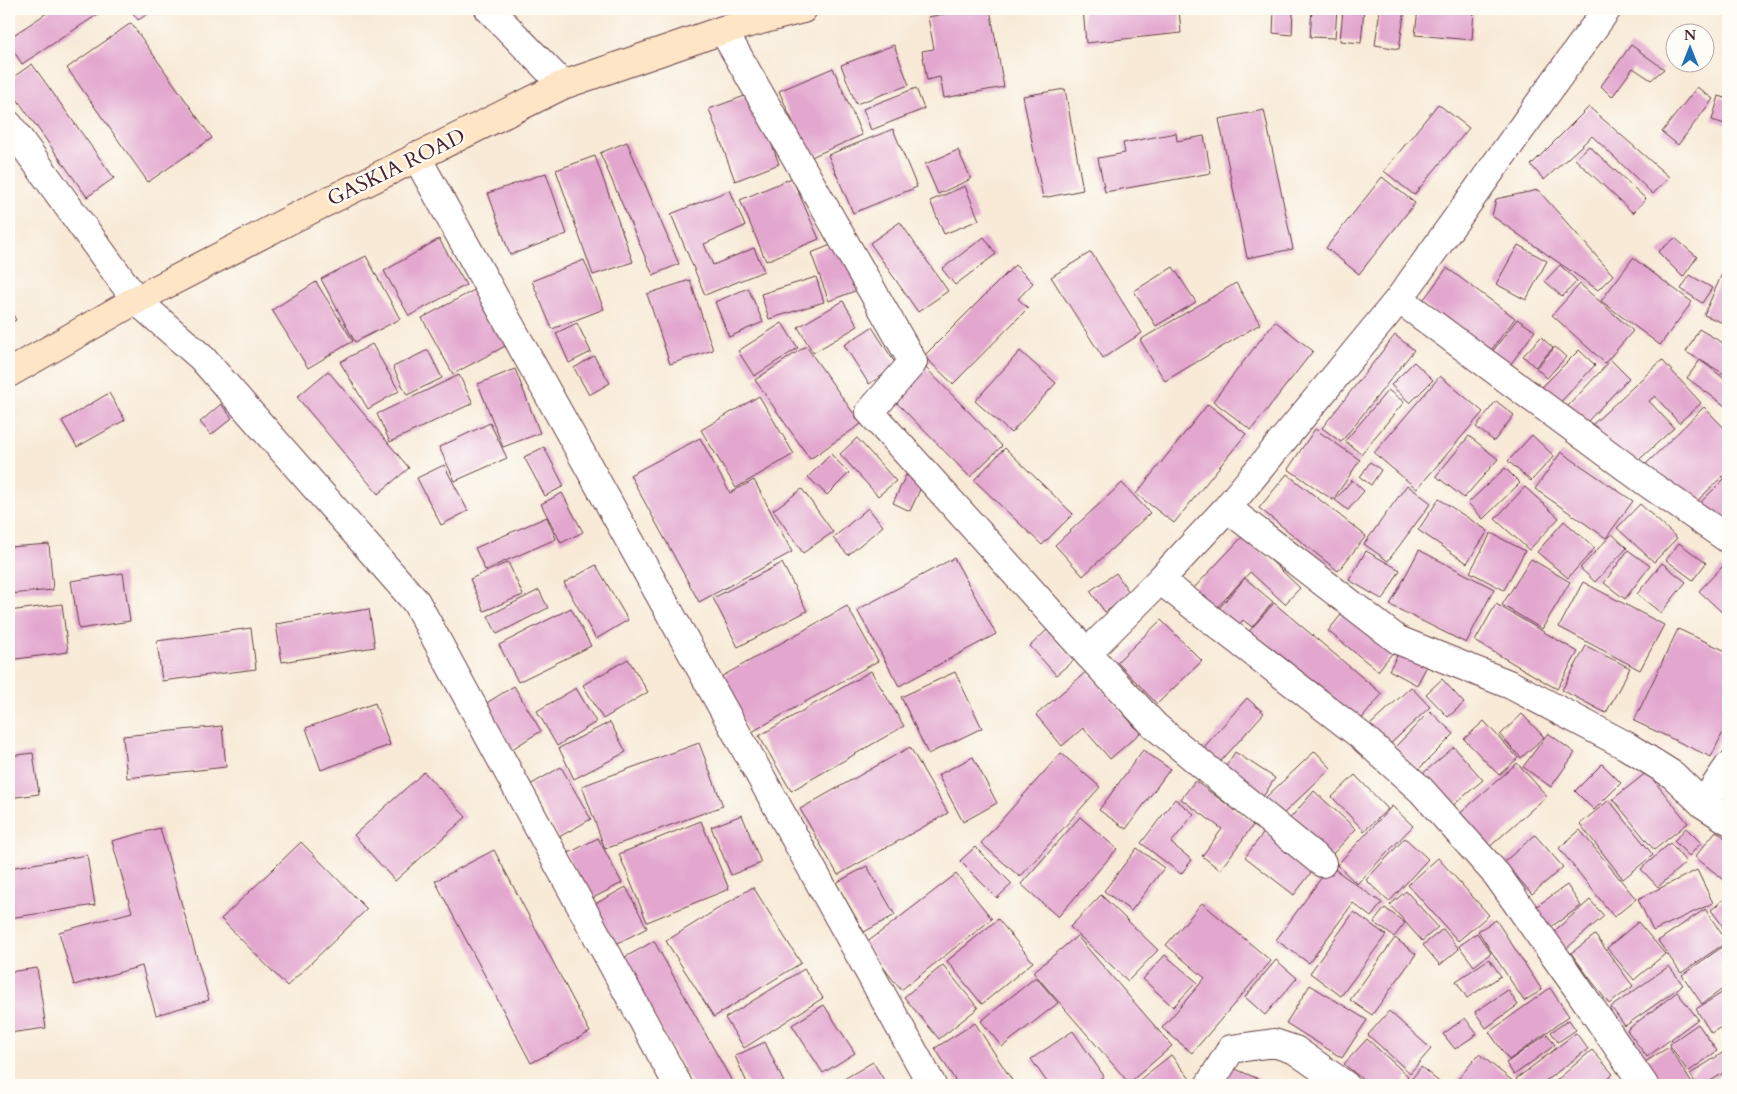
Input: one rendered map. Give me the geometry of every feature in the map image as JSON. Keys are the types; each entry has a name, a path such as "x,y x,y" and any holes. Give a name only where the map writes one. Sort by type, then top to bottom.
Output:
{"main road":[{"name":"GASKIA ROAD","path":"9,373 136,300 416,156 563,84 723,30 803,9"}],"street":[{"path":"489,9 563,84"},
{"path":"1087,653 1160,580 1227,508 1399,299 1607,9"},
{"path":"723,30 913,362 870,412 1155,726 1322,863"},
{"path":"9,126 136,300 202,358 416,602 678,1085"},
{"path":"416,156 932,1085"},
{"path":"1399,299 1646,482 1728,539"},
{"path":"1227,508 1398,640 1511,685 1625,745 1674,776 1703,804 1728,820"},
{"path":"1160,580 1360,735 1421,790 1497,875 1644,1085"},
{"path":"1703,804 1728,767"},
{"path":"1209,1085 1231,1049 1274,1043 1295,1050 1345,1085"}],"building":[{"path":"53,9 106,9 22,64 9,44 9,38"},
{"path":"130,9 156,9 138,20"},
{"path":"970,9 990,9 1004,87 944,98 940,77 927,80 922,51 934,49 928,17"},
{"path":"1083,9 1179,9 1181,33 1086,43"},
{"path":"1274,9 1293,9 1292,35 1273,33"},
{"path":"1312,9 1337,9 1335,38 1310,37"},
{"path":"1343,9 1364,9 1361,43 1340,41"},
{"path":"1380,9 1405,9 1399,49 1375,45"},
{"path":"1418,9 1474,9 1472,40 1415,35"},
{"path":"131,23 212,138 148,182 67,68"},
{"path":"894,45 909,85 856,104 841,65"},
{"path":"1631,45 1664,69 1651,80 1633,68 1612,97 1601,86"},
{"path":"32,64 114,178 87,197 9,88 9,80"},
{"path":"833,68 862,135 809,158 779,91"},
{"path":"1697,87 1713,99 1678,145 1662,132"},
{"path":"916,88 924,109 871,130 863,109"},
{"path":"1065,89 1083,190 1043,198 1023,96"},
{"path":"753,93 779,164 735,181 709,109"},
{"path":"1719,96 1728,99 1728,125 1712,120"},
{"path":"1438,104 1469,128 1414,195 1384,171"},
{"path":"1589,107 1669,177 1653,194 1592,136 1544,180 1531,165"},
{"path":"1264,110 1293,249 1247,258 1219,119"},
{"path":"893,129 917,187 853,213 828,155"},
{"path":"1176,133 1177,141 1204,136 1211,173 1105,192 1098,158 1125,153 1123,143"},
{"path":"627,142 679,264 653,275 600,153"},
{"path":"1589,146 1646,199 1633,213 1575,159"},
{"path":"958,150 971,179 938,194 925,164"},
{"path":"595,156 633,262 593,275 556,170"},
{"path":"546,173 567,234 510,255 488,193"},
{"path":"1382,177 1415,203 1359,274 1326,248"},
{"path":"792,178 819,239 766,261 740,200"},
{"path":"965,186 979,220 944,234 930,201"},
{"path":"730,190 745,226 704,244 713,265 754,248 764,271 705,295 671,214"},
{"path":"1538,190 1613,275 1598,290 1492,216 1496,199"},
{"path":"900,222 948,291 918,312 870,243"},
{"path":"984,237 996,254 955,285 942,269"},
{"path":"1675,238 1697,257 1683,277 1658,252"},
{"path":"439,239 466,285 409,316 384,271"},
{"path":"841,241 860,289 829,301 811,253"},
{"path":"1518,245 1547,261 1526,300 1496,284"},
{"path":"1091,252 1142,333 1103,358 1051,277"},
{"path":"366,256 400,319 355,342 321,279"},
{"path":"1633,258 1692,302 1660,345 1601,301"},
{"path":"584,260 604,309 552,329 532,281"},
{"path":"1728,260 1728,325 1704,315"},
{"path":"1015,265 1033,283 1018,299 1028,308 953,384 924,356"},
{"path":"1560,265 1577,281 1562,297 1545,281"},
{"path":"1173,267 1196,302 1156,326 1134,291"},
{"path":"1447,268 1515,318 1489,353 1421,303"},
{"path":"1690,275 1712,288 1702,303 1681,289"},
{"path":"816,277 824,302 769,319 761,294"},
{"path":"690,280 713,350 670,364 647,294"},
{"path":"316,282 353,341 308,368 272,310"},
{"path":"1236,283 1260,324 1165,381 1140,340"},
{"path":"1580,284 1633,331 1605,363 1552,315"},
{"path":"478,288 509,344 453,374 422,318"},
{"path":"748,288 763,322 729,337 715,302"},
{"path":"843,301 858,326 813,353 798,327"},
{"path":"9,308 16,320 9,324"},
{"path":"1517,319 1535,331 1510,365 1492,352"},
{"path":"1275,321 1313,351 1251,430 1213,401"},
{"path":"577,323 591,352 569,363 556,333"},
{"path":"782,323 798,348 754,376 738,351"},
{"path":"872,327 897,366 869,384 844,345"},
{"path":"1699,329 1728,346 1728,376 1686,352"},
{"path":"1395,335 1414,350 1341,442 1322,428"},
{"path":"1541,337 1553,348 1535,367 1523,356"},
{"path":"372,344 399,391 368,409 340,362"},
{"path":"806,346 861,424 810,459 755,380"},
{"path":"1555,347 1566,357 1547,378 1536,368"},
{"path":"428,350 442,378 407,395 393,367"},
{"path":"1579,350 1595,365 1557,406 1540,389"},
{"path":"1020,351 1056,383 1011,433 975,401"},
{"path":"594,356 610,383 589,395 574,368"},
{"path":"1611,360 1629,378 1586,423 1568,406"},
{"path":"1662,360 1701,403 1679,423 1655,396 1649,401 1674,428 1631,467 1592,425"},
{"path":"1700,360 1728,381 1728,408 1687,378"},
{"path":"1414,362 1433,380 1410,403 1391,385"},
{"path":"924,366 1002,446 970,477 892,398"},
{"path":"515,369 540,433 503,447 478,384"},
{"path":"328,371 409,468 378,494 297,397"},
{"path":"459,375 473,403 390,442 377,414"},
{"path":"1440,376 1483,412 1417,489 1374,453"},
{"path":"1388,390 1404,402 1361,454 1345,441"},
{"path":"109,393 125,420 77,447 62,421"},
{"path":"759,396 794,454 736,488 701,430"},
{"path":"1496,401 1514,415 1494,441 1476,427"},
{"path":"221,404 232,418 211,435 200,422"},
{"path":"1208,404 1246,434 1174,523 1136,494"},
{"path":"1704,407 1728,432 1728,471 1689,509 1645,465"},
{"path":"490,423 507,458 455,481 439,447"},
{"path":"1315,429 1360,460 1333,500 1288,469"},
{"path":"1532,435 1554,456 1531,481 1508,461"},
{"path":"1469,436 1498,459 1464,498 1436,476"},
{"path":"700,438 730,493 754,480 792,552 699,602 630,475"},
{"path":"857,438 896,481 878,496 840,454"},
{"path":"544,447 564,486 545,496 524,457"},
{"path":"1005,448 1073,514 1042,545 974,480"},
{"path":"1561,452 1633,501 1606,538 1535,489"},
{"path":"831,454 849,473 827,495 808,477"},
{"path":"1370,462 1381,470 1371,485 1360,477"},
{"path":"444,465 468,511 441,525 417,478"},
{"path":"1505,468 1520,483 1483,519 1468,503"},
{"path":"1287,474 1366,536 1338,571 1259,508"},
{"path":"906,475 923,483 910,511 893,503"},
{"path":"1728,475 1728,514 1717,525 1698,505"},
{"path":"1352,480 1364,491 1348,510 1335,500"},
{"path":"1122,483 1150,513 1083,576 1055,545"},
{"path":"1407,485 1431,503 1388,561 1364,544"},
{"path":"1525,487 1559,518 1529,550 1495,519"},
{"path":"802,489 833,532 803,553 773,510"},
{"path":"562,493 583,532 561,543 541,504"},
{"path":"1439,499 1488,531 1467,563 1418,530"},
{"path":"1640,504 1677,538 1654,562 1617,528"},
{"path":"868,508 883,526 848,555 833,538"},
{"path":"547,517 556,539 485,570 475,548"},
{"path":"1564,521 1595,548 1568,578 1537,552"},
{"path":"1491,533 1525,551 1504,590 1470,572"},
{"path":"1612,534 1627,548 1595,582 1580,568"},
{"path":"1244,535 1300,588 1285,604 1250,572 1214,611 1192,590"},
{"path":"1679,543 1706,563 1693,580 1666,560"},
{"path":"49,544 53,590 9,594 9,547"},
{"path":"1419,550 1494,589 1466,643 1390,605"},
{"path":"1628,550 1650,566 1625,599 1604,583"},
{"path":"1366,551 1400,570 1383,600 1349,580"},
{"path":"954,558 996,634 899,686 857,610"},
{"path":"1531,559 1570,582 1542,629 1502,605"},
{"path":"508,562 523,595 484,611 470,579"},
{"path":"782,563 807,611 738,647 713,598"},
{"path":"1662,563 1686,582 1661,613 1637,594"},
{"path":"596,565 628,620 596,639 564,583"},
{"path":"1722,567 1728,574 1727,617 1699,591"},
{"path":"123,573 130,621 79,629 71,581"},
{"path":"1116,573 1131,595 1105,612 1090,591"},
{"path":"1245,578 1273,602 1252,627 1243,620 1236,628 1216,612"},
{"path":"1583,582 1664,625 1640,670 1559,627"},
{"path":"539,590 548,608 497,634 488,616"},
{"path":"1274,603 1382,694 1354,728 1245,636"},
{"path":"62,604 68,652 9,660 9,611"},
{"path":"1496,604 1578,652 1557,689 1475,641"},
{"path":"847,606 878,661 750,733 719,678"},
{"path":"571,608 591,646 518,682 499,645"},
{"path":"369,609 375,647 282,662 276,624"},
{"path":"1344,611 1394,651 1378,671 1328,631"},
{"path":"1161,620 1202,661 1157,704 1117,662"},
{"path":"251,628 256,669 162,681 157,641"},
{"path":"1678,629 1728,652 1728,722 1711,757 1634,721"},
{"path":"1047,630 1074,660 1056,675 1030,646"},
{"path":"1586,646 1630,668 1606,713 1562,690"},
{"path":"1401,649 1428,664 1417,685 1389,670"},
{"path":"628,659 648,692 603,719 583,685"},
{"path":"871,671 904,726 791,791 759,736"},
{"path":"1087,671 1140,733 1110,759 1083,728 1062,746 1036,715"},
{"path":"955,672 982,728 928,754 901,697"},
{"path":"1442,679 1464,703 1448,717 1426,694"},
{"path":"514,686 541,731 512,749 485,704"},
{"path":"1411,687 1430,707 1388,746 1369,726"},
{"path":"576,688 596,722 557,746 537,711"},
{"path":"1247,698 1264,713 1214,769 1198,754"},
{"path":"375,703 390,745 321,770 306,728"},
{"path":"1430,711 1454,734 1418,770 1394,748"},
{"path":"1522,714 1544,737 1521,758 1500,735"},
{"path":"1484,721 1518,758 1499,775 1464,739"},
{"path":"610,722 626,752 574,779 559,748"},
{"path":"222,726 226,767 127,778 123,736"},
{"path":"1548,733 1575,753 1551,787 1523,767"},
{"path":"699,743 723,806 605,849 582,786"},
{"path":"910,747 948,813 838,875 800,809"},
{"path":"1454,747 1483,780 1450,808 1421,775"},
{"path":"1143,750 1170,769 1126,829 1099,810"},
{"path":"1315,751 1331,768 1281,816 1265,798"},
{"path":"1235,752 1275,778 1263,797 1223,771"},
{"path":"33,753 39,794 9,798 9,756"},
{"path":"1061,753 1100,787 1020,877 981,843"},
{"path":"973,757 997,803 963,822 938,775"},
{"path":"1517,763 1547,796 1487,849 1457,816"},
{"path":"1602,764 1621,783 1594,810 1575,791"},
{"path":"561,767 591,819 559,837 530,785"},
{"path":"424,772 466,817 395,881 354,835"},
{"path":"1647,772 1688,823 1654,850 1613,799"},
{"path":"1355,775 1388,809 1364,831 1332,797"},
{"path":"1195,781 1254,824 1220,870 1202,856 1222,829 1181,799"},
{"path":"1314,791 1356,829 1327,860 1286,823"},
{"path":"1175,799 1194,814 1171,843 1192,860 1181,874 1141,843"},
{"path":"1609,800 1653,855 1623,879 1580,824"},
{"path":"1392,806 1413,826 1357,884 1337,865"},
{"path":"742,815 761,863 731,875 711,827"},
{"path":"1080,817 1117,849 1058,917 1021,884"},
{"path":"701,821 729,889 647,922 619,854"},
{"path":"160,828 209,1000 156,1015 142,966 74,985 59,932 132,912 112,841"},
{"path":"1686,828 1701,843 1689,856 1674,841"},
{"path":"1580,830 1636,899 1614,917 1559,848"},
{"path":"1265,831 1314,869 1294,895 1245,857"},
{"path":"1716,831 1728,840 1728,883 1695,857"},
{"path":"1535,835 1563,867 1532,894 1504,862"},
{"path":"598,838 622,883 591,899 567,854"},
{"path":"1405,838 1428,859 1389,902 1366,880"},
{"path":"301,842 367,909 287,986 221,919"},
{"path":"1670,843 1686,862 1658,887 1641,869"},
{"path":"975,847 1012,884 997,898 960,861"},
{"path":"1137,848 1164,868 1131,911 1104,891"},
{"path":"494,850 590,1032 531,1063 435,881"},
{"path":"87,855 95,905 9,918 9,868"},
{"path":"1438,858 1489,915 1458,941 1408,885"},
{"path":"867,866 895,915 864,932 836,883"},
{"path":"1330,866 1382,903 1371,917 1353,903 1309,963 1276,940"},
{"path":"1697,870 1713,903 1653,931 1638,899"},
{"path":"956,874 992,919 901,990 865,944"},
{"path":"1567,885 1581,906 1548,929 1534,908"},
{"path":"626,887 647,928 614,945 593,905"},
{"path":"753,887 801,963 714,1017 666,941"},
{"path":"1406,891 1438,927 1422,941 1390,905"},
{"path":"1101,895 1158,950 1128,981 1070,927"},
{"path":"1728,896 1728,933 1711,910"},
{"path":"1590,900 1604,916 1566,949 1552,933"},
{"path":"1202,903 1271,961 1192,1053 1162,1028 1205,978 1166,945"},
{"path":"1385,908 1405,923 1394,937 1374,922"},
{"path":"1705,909 1727,942 1681,973 1658,941"},
{"path":"1354,912 1386,935 1341,996 1310,973"},
{"path":"998,919 1033,962 982,1004 947,961"},
{"path":"1496,920 1542,990 1524,1001 1478,931"},
{"path":"1638,922 1665,954 1634,980 1607,948"},
{"path":"1443,929 1459,949 1440,965 1423,945"},
{"path":"1477,933 1491,953 1474,966 1459,946"},
{"path":"1595,935 1633,986 1609,1004 1571,953"},
{"path":"1077,936 1172,1046 1129,1083 1033,972"},
{"path":"1395,938 1416,954 1372,1015 1350,1000"},
{"path":"654,941 734,1085 693,1085 622,959"},
{"path":"1728,943 1728,985 1702,1004 1682,975"},
{"path":"1165,955 1197,982 1173,1007 1143,979"},
{"path":"1489,959 1501,976 1467,998 1456,981"},
{"path":"1276,960 1297,978 1265,1015 1245,997"},
{"path":"943,965 978,1008 939,1039 904,997"},
{"path":"1669,966 1683,985 1625,1026 1611,1007"},
{"path":"37,968 46,1028 9,1033 9,972"},
{"path":"804,969 823,998 744,1048 725,1018"},
{"path":"1036,977 1058,1003 1002,1047 981,1021"},
{"path":"1310,985 1367,1020 1342,1058 1286,1023"},
{"path":"1550,988 1569,1016 1509,1060 1489,1032"},
{"path":"1728,989 1728,1023 1711,1033 1696,1009"},
{"path":"1508,990 1518,1005 1486,1028 1475,1012"},
{"path":"1677,992 1698,1019 1647,1057 1627,1030"},
{"path":"824,1005 855,1053 823,1073 792,1025"},
{"path":"1389,1011 1431,1049 1410,1073 1368,1035"},
{"path":"1465,1018 1477,1034 1455,1049 1443,1034"},
{"path":"1569,1020 1576,1030 1558,1042 1551,1032"},
{"path":"975,1023 1015,1085 958,1085 935,1048"},
{"path":"1698,1024 1717,1051 1688,1072 1669,1044"},
{"path":"1073,1031 1104,1076 1090,1085 1049,1085 1031,1059"},
{"path":"1576,1033 1588,1049 1540,1085 1520,1085 1516,1079"},
{"path":"1547,1034 1555,1045 1514,1075 1506,1063"},
{"path":"1367,1039 1408,1076 1401,1085 1369,1085 1344,1064"},
{"path":"765,1042 785,1085 748,1085 735,1056"},
{"path":"1669,1047 1693,1085 1657,1085 1643,1063"},
{"path":"1592,1050 1613,1074 1599,1085 1551,1085"},
{"path":"1727,1050 1728,1070 1704,1085 1697,1085 1690,1074"},
{"path":"1479,1054 1514,1082 1511,1085 1453,1085"},
{"path":"1171,1055 1195,1085 1133,1085"},
{"path":"873,1062 887,1085 834,1085"},
{"path":"1231,1067 1272,1085 1224,1085"},
{"path":"1421,1067 1443,1085 1407,1085"}]}
